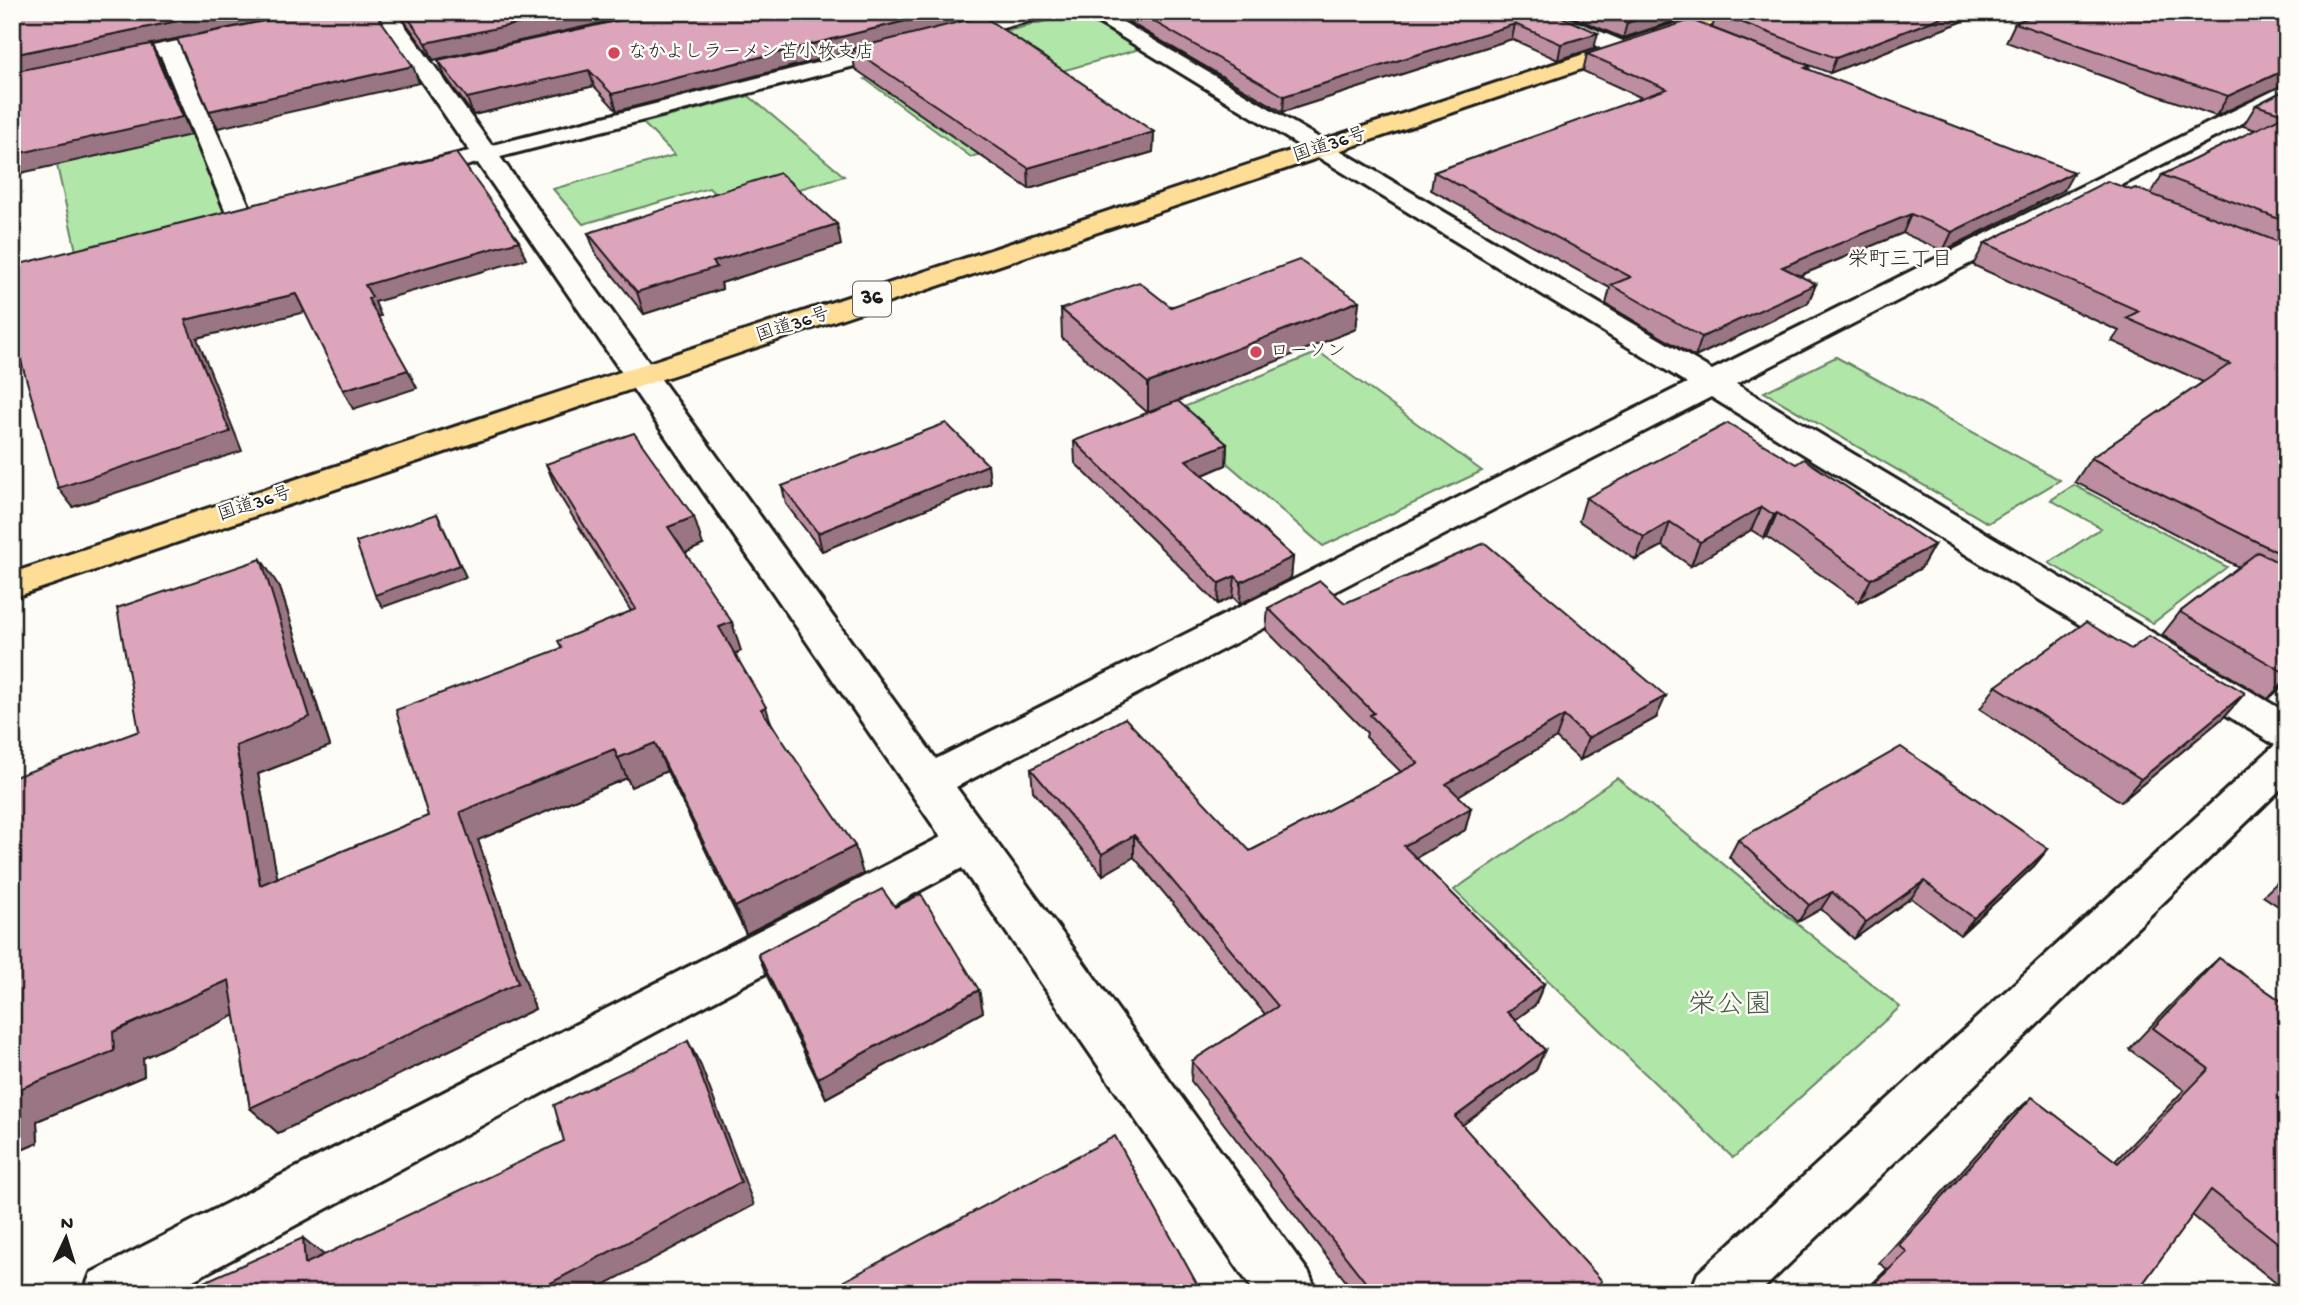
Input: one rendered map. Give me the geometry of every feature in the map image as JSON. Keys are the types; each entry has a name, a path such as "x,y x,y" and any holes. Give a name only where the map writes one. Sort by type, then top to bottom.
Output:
{"highway":[{"name":"国道36号","path":"12,586 1732,12"}],"street":[{"path":"384,12 439,68 484,155 1289,1293"},
{"path":"390,179 1042,12"},
{"path":"1091,12 1323,149 2287,733"},
{"path":"1536,12 1622,49"},
{"path":"1686,27 1724,42"},
{"path":"12,81 248,33"},
{"path":"169,49 241,217"},
{"path":"928,782 2287,91"},
{"path":"214,224 268,210"},
{"path":"1718,1293 2287,757"},
{"path":"119,1291 971,842"}],"green space":[{"path":"1076,13 1140,49 1058,72 1121,111 971,157 865,79 976,49 966,42"},
{"path":"749,96 844,176 731,209 709,188 583,224 553,189 675,155 643,123"},
{"path":"185,105 227,213 76,251 50,134"},
{"path":"1319,352 1482,471 1323,546 1169,413"},
{"path":"1836,357 2060,480 1988,523 1764,392"},
{"path":"2074,485 2227,567 2153,623 2049,563 2101,528 2051,500"},
{"name":"栄公園","path":"1617,778 1900,1007 1733,1158 1454,890"}],"building":[{"path":"12,12 221,12 12,55"},
{"path":"308,12 375,12 413,66 209,111 177,39"},
{"path":"404,12 573,12 426,43"},
{"path":"657,12 941,12 612,94 589,70 467,98 438,60"},
{"path":"1137,12 1551,12 1598,33 1561,44 1515,24 1284,96"},
{"path":"1601,12 1660,12 1627,23"},
{"path":"1718,12 1955,12 1836,58"},
{"path":"2041,12 2287,12 2287,69 2228,96 2015,23"},
{"path":"983,16 1154,132 1028,168 852,49"},
{"path":"1691,20 1810,66 1805,68 2074,172 1952,232 1911,214 1782,267 1816,284 1702,337 1611,285 1631,277 1434,172 1667,89 1587,54"},
{"path":"151,44 182,117 12,155 12,72"},
{"path":"2287,89 2287,222 2162,175 2286,115 2256,105"},
{"path":"456,153 519,241 365,285 372,297 368,299 408,370 343,390 296,294 185,320 230,432 58,488 12,323 18,319 12,294 12,266"},
{"path":"780,173 837,224 713,262 717,267 637,292 588,233"},
{"path":"2107,181 2131,190 2135,188 2287,245 2287,557 2091,458 2230,364 2126,318 2139,311 1985,243"},
{"path":"1299,260 1359,301 1148,383 1061,309 1139,282 1171,307"},
{"path":"1178,401 1227,444 1186,460 1293,557 1241,582 1235,576 1219,583 1074,441"},
{"path":"946,423 988,465 818,533 782,486"},
{"path":"1728,423 1796,464 1804,459 1934,545 1871,579 1777,513 1774,515 1762,507 1700,542 1670,522 1644,537 1586,498"},
{"path":"634,433 694,517 668,527 732,622 719,627 766,707 761,709 855,846 735,907 655,743 618,758 614,749 460,812 518,983 250,1108 229,980 113,1032 114,1051 12,1092 12,778 139,731 117,608 261,559 310,717 236,746 260,885 428,816 396,710 562,648 558,641 636,609 546,464"},
{"path":"437,514 460,565 375,595 356,542"},
{"path":"1485,543 1666,696 1588,738 1564,716 1446,784 1471,808 1404,846 1544,984 1507,1012 1545,1050 1455,1117 1602,1281 1588,1293 1374,1293 1192,1061 1278,1006 1134,835 1102,854 1031,769 1125,718 1250,851 1418,763 1370,715 1374,713 1268,608 1320,581 1345,603"},
{"path":"2258,552 2287,567 2287,674 2180,612"},
{"path":"2086,622 2131,649 2149,636 2245,693 2141,779 1996,686"},
{"path":"1901,747 2048,849 1974,918 1924,881 1866,922 1832,892 1809,905 1738,840"},
{"path":"882,889 895,907 921,894 979,990 818,1078 758,954"},
{"path":"2219,958 2287,1005 2287,1250 2211,1190 2136,1293 1865,1293 1907,1252 1899,1245 2032,1097 2118,1163 2209,1069 2153,1028"},
{"path":"688,1041 741,1182 532,1293 179,1293 303,1238 305,1264 564,1141 554,1105"},
{"path":"1115,1136 1202,1293 848,1293 844,1281"}],"place":[{"name":"なかよしラーメン苫小牧支店","path":"614,53"},
{"name":"ローソン","path":"1256,352"}],"district":[{"name":"栄町三丁目","path":"1900,261"}]}
